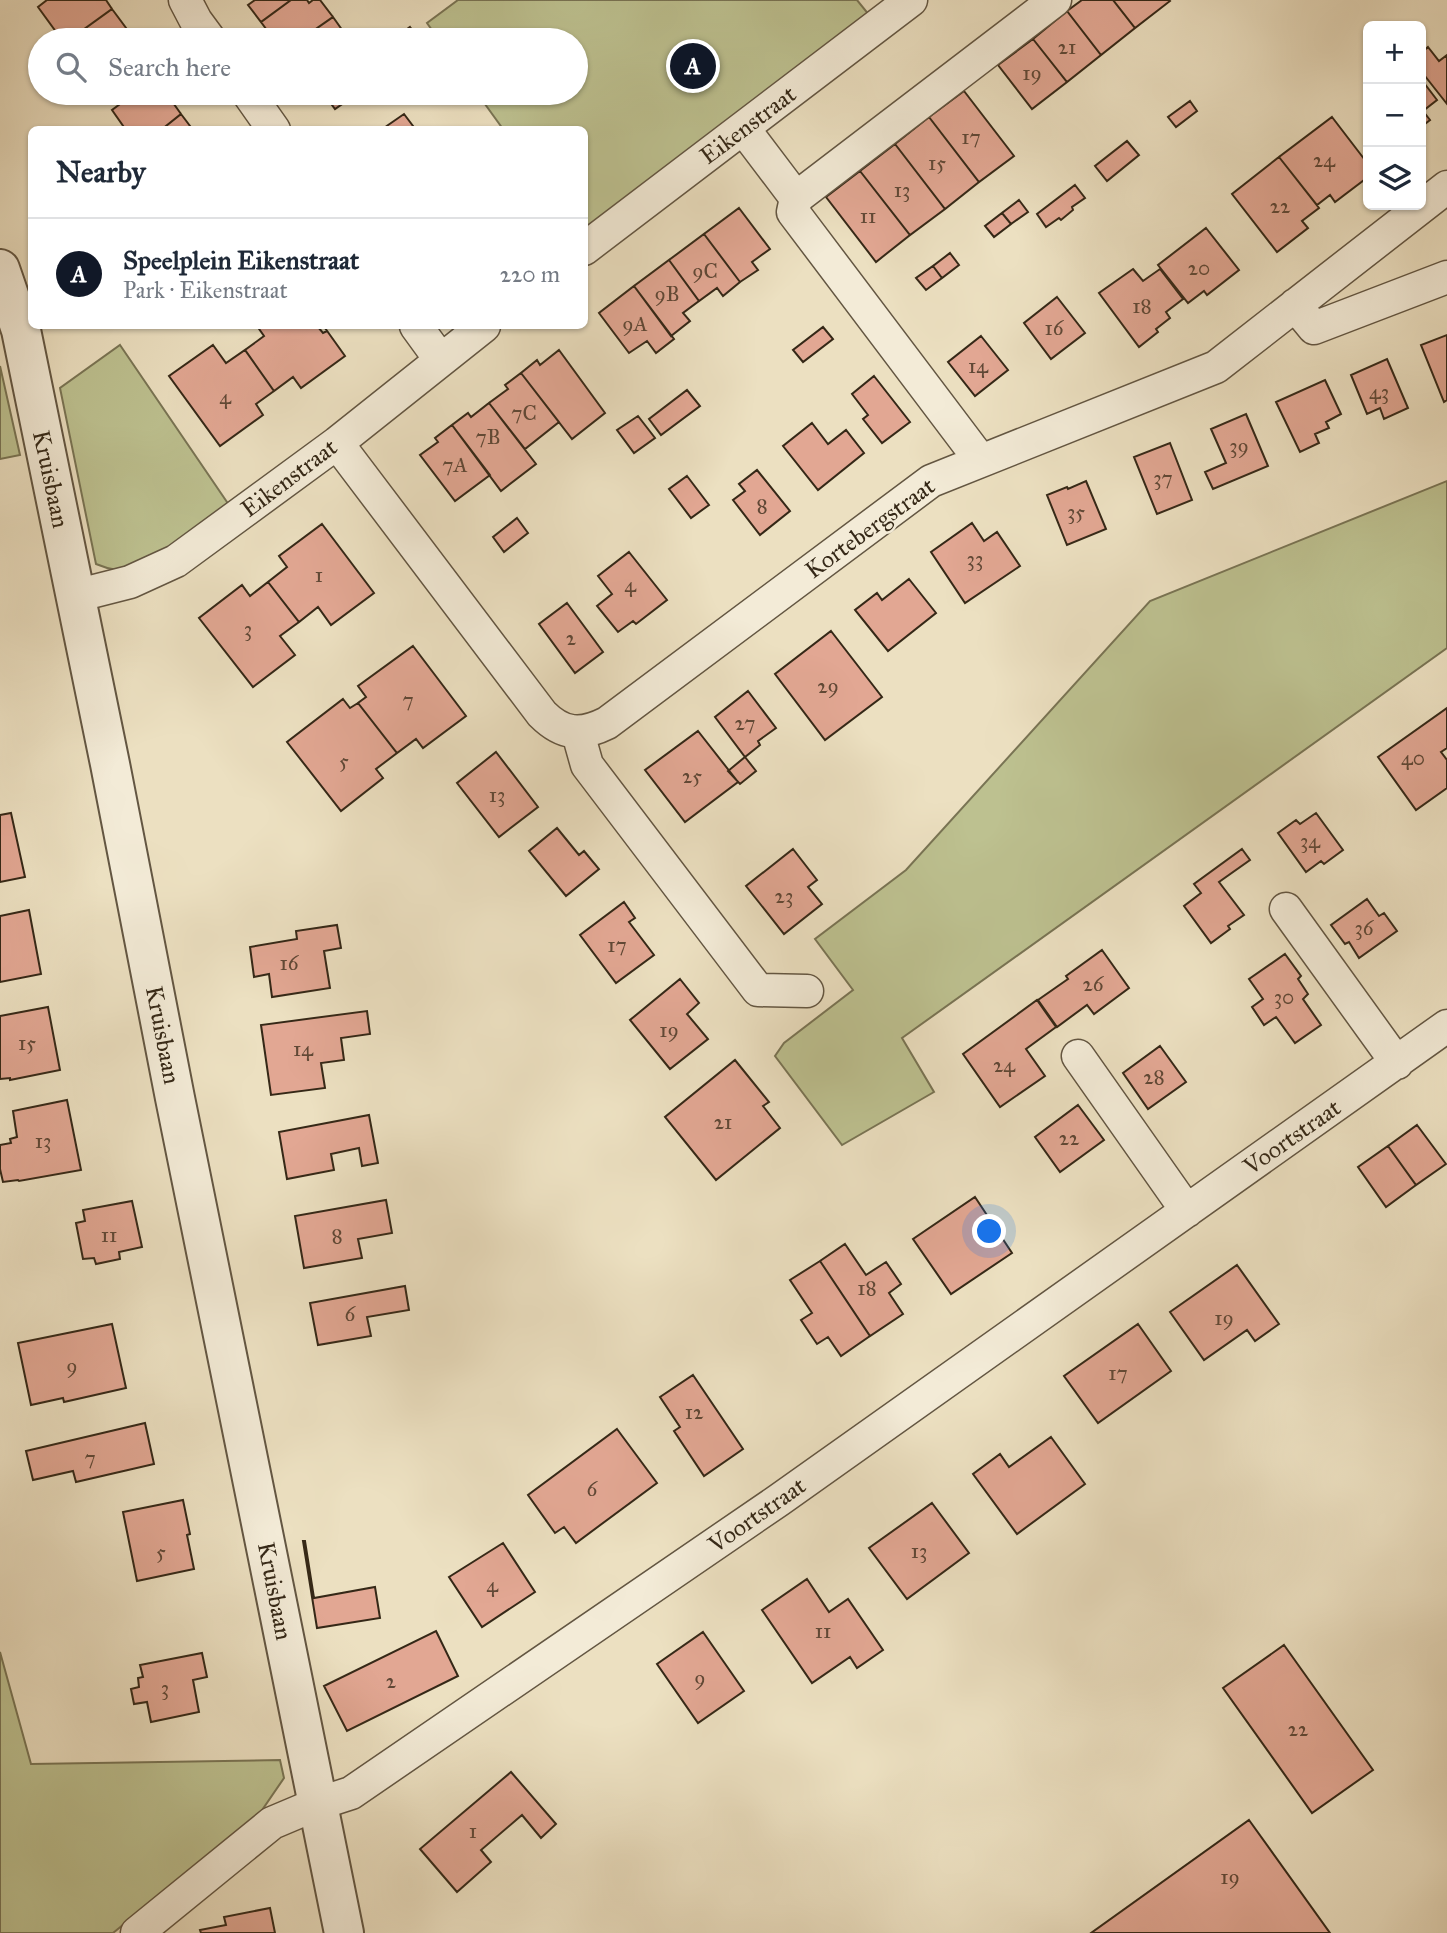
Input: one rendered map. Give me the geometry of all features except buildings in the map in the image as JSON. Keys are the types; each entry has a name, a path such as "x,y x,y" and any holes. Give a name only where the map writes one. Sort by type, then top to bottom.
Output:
{"street":[{"path":"185,0 201,28"},
{"name":"Eikenstraat","path":"588,246 911,0"},
{"path":"981,461 793,212 796,198 1055,0"},
{"path":"256,105 271,126"},
{"path":"743,128 796,198"},
{"name":"Kortebergstraat","path":"578,733 607,723 930,481 1216,367 1447,187"},
{"name":"Kruisbaan","path":"0,269 20,330 75,596 344,1933"},
{"path":"1295,305 1314,328 1447,277"},
{"path":"418,329 440,359"},
{"name":"Eikenstraat","path":"75,596 130,583 176,561 337,443 480,329"},
{"path":"337,443 542,714 552,724 578,733 587,765 758,990 807,991"},
{"path":"1286,909 1397,1063"},
{"name":"Voortstraat","path":"137,1933 272,1823 351,1793 779,1500 1447,1026"},
{"path":"1078,1056 1188,1211"}],"green space":[{"path":"458,0 857,0 870,16 588,231 588,126 501,126 486,105 588,105 588,28 431,28 427,23"},
{"path":"120,345 229,505 160,555 130,569 117,570 96,564 60,388"},
{"path":"0,366 20,455 0,459"},
{"path":"1447,481 1447,648 902,1038 934,1092 842,1145 775,1056 784,1043 853,990 815,939 906,870 1150,601"},
{"path":"0,1652 31,1764 280,1760 284,1778 260,1813 113,1933 0,1933"}],"place":[{"name":"Speelplein Eikenstraat","path":"693,66"}]}
